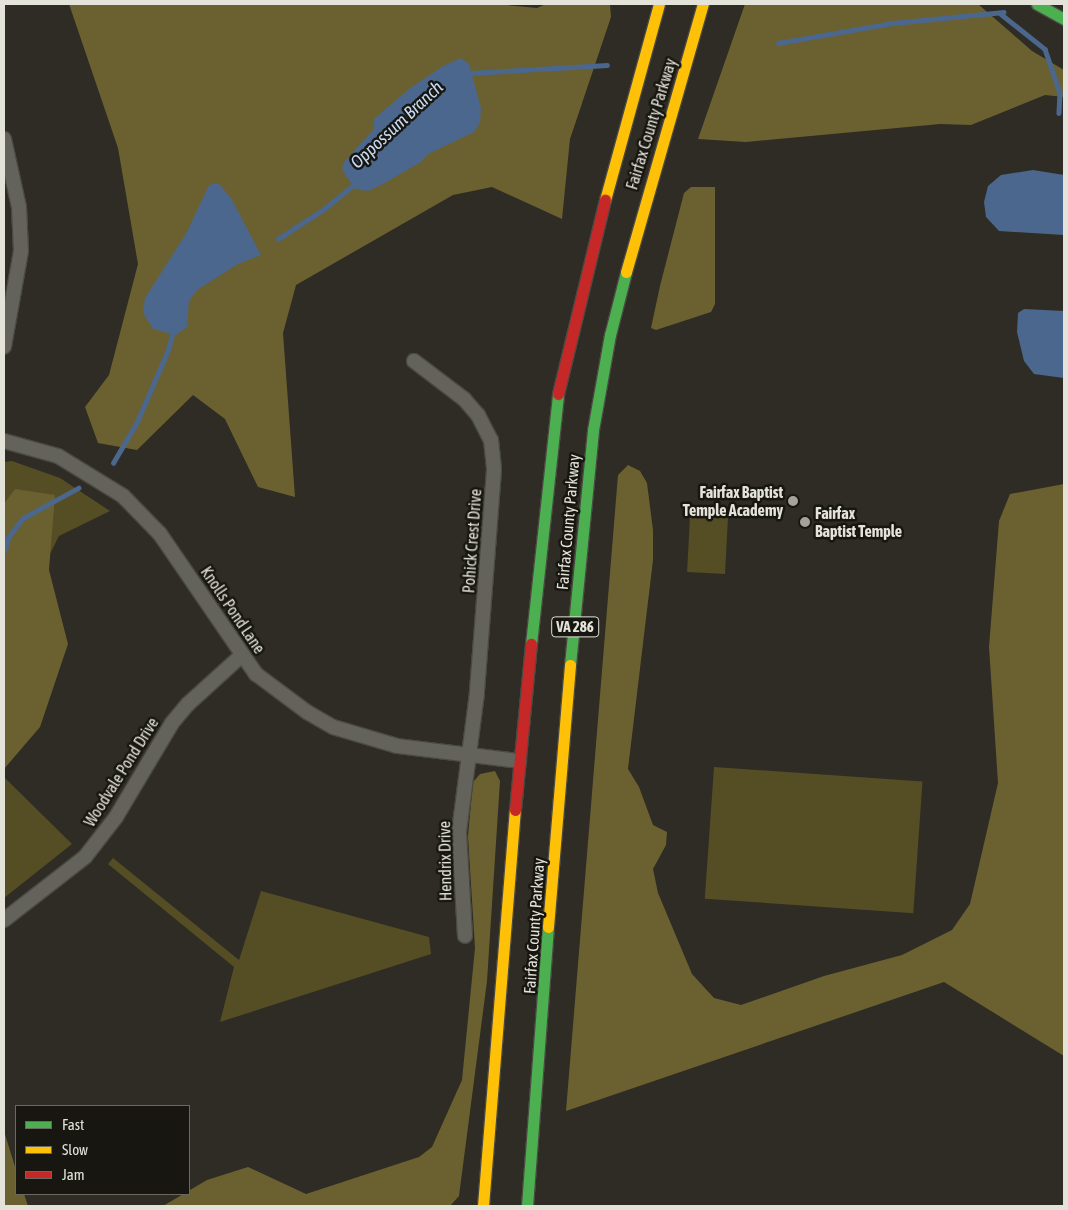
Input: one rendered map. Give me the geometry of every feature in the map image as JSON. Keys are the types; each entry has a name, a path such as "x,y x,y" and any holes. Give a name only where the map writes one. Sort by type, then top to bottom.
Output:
{"main road":[{"name":"Fairfax County Parkway","path":"483,1206 519,761 554,412 615,158 660,4"},
{"name":"Fairfax County Parkway","path":"527,1206 561,763 593,430 610,336 645,199 703,4"},
{"path":"1037,4 1064,19"}],"street":[{"path":"4,139 9,182 22,251 4,346"},
{"name":"Pohick Crest Drive","path":"414,361 464,399 478,415 490,440 494,470 493,508 469,756"},
{"name":"Knolls Pond Lane","path":"4,441 40,450 78,466 130,502 160,534 241,656 256,674 289,700 333,727 397,746 519,761"},
{"name":"Woodvale Pond Drive","path":"4,920 86,857 116,817 172,723 188,704 241,656"},
{"name":"Hendrix Drive","path":"465,936 458,832 469,756"}],"shaded area":[{"path":"69,4 496,4 537,8 546,4 610,4 611,17 570,139 562,219 492,187 453,195 296,285 283,333 295,497 258,487 225,419 193,395 137,450 98,443 85,407 109,375 138,264 118,148"},
{"path":"745,4 978,4 1032,51 1064,70 1064,97 1045,95 971,125 940,124 746,142 698,139"},
{"path":"691,187 715,187 715,304 711,312 656,330 651,328 660,286 684,193"},
{"path":"12,461 60,478 110,511 59,536 4,645 4,462"},
{"path":"628,465 640,471 647,483 653,530 653,560 628,769 639,787 653,825 667,832 666,845 653,869 658,893 692,974 714,998 741,1005 824,976 902,955 952,930 970,904 998,783 989,647 999,521 1010,494 1064,484 1064,1056 944,982 566,1111 618,475"},
{"path":"15,489 55,495 49,570 68,644 40,727 4,769 4,504"},
{"path":"690,516 728,518 725,574 687,572"},
{"path":"714,767 922,782 913,913 705,899"},
{"path":"495,771 500,781 487,981 459,1196 450,1206 163,1206 182,1195 190,1195 190,1190 207,1180 248,1167 306,1194 419,1157 432,1147 462,1080 475,948 468,836 473,782 480,774"},
{"path":"4,777 72,844 4,898"},
{"path":"113,858 239,960 261,891 429,937 431,954 220,1022 234,967 108,864"},
{"path":"4,1131 15,1167 15,1195 24,1195 28,1206 4,1206"}],"water":[{"path":"461,58 469,64 481,108 480,123 474,132 428,154 421,162 381,185 368,191 355,189 342,170 344,162 374,129 374,119 409,89 443,66"},
{"path":"1033,170 1064,175 1064,235 999,231 986,217 984,202 988,186 1001,175"},
{"path":"218,183 231,198 261,255 238,264 197,290 189,301 187,327 176,335 153,329 143,313 145,298 187,232 209,185"},
{"path":"1024,309 1064,311 1064,378 1034,374 1024,361 1017,332 1018,313"}],"waterway":[{"name":"Oppossum Branch","path":"778,43 893,23 1003,12"},
{"path":"1001,14 1045,49 1060,93 1059,113"},
{"name":"Oppossum Branch","path":"465,78 469,73 607,65"},
{"name":"Oppossum Branch","path":"278,239 324,209 357,182"},
{"name":"Oppossum Branch","path":"113,463 137,422 168,350 173,331"},
{"name":"Oppossum Branch","path":"4,551 9,536 23,518 78,488"}],"traffic: fast":[{"path":"1037,4 1064,19"},
{"path":"570,665 593,430 610,335 626,272"},
{"path":"531,644 558,394"},
{"path":"527,1206 548,927"}],"traffic: slow":[{"path":"605,200 659,4"},
{"path":"626,272 703,4"},
{"path":"548,927 570,665"},
{"path":"483,1206 515,810"}],"traffic: jam":[{"path":"558,394 605,200"},
{"path":"515,810 531,644"}],"place":[{"name":"Fairfax Baptist Temple Academy","path":"793,501"},
{"name":"Fairfax Baptist Temple","path":"805,522"}]}
